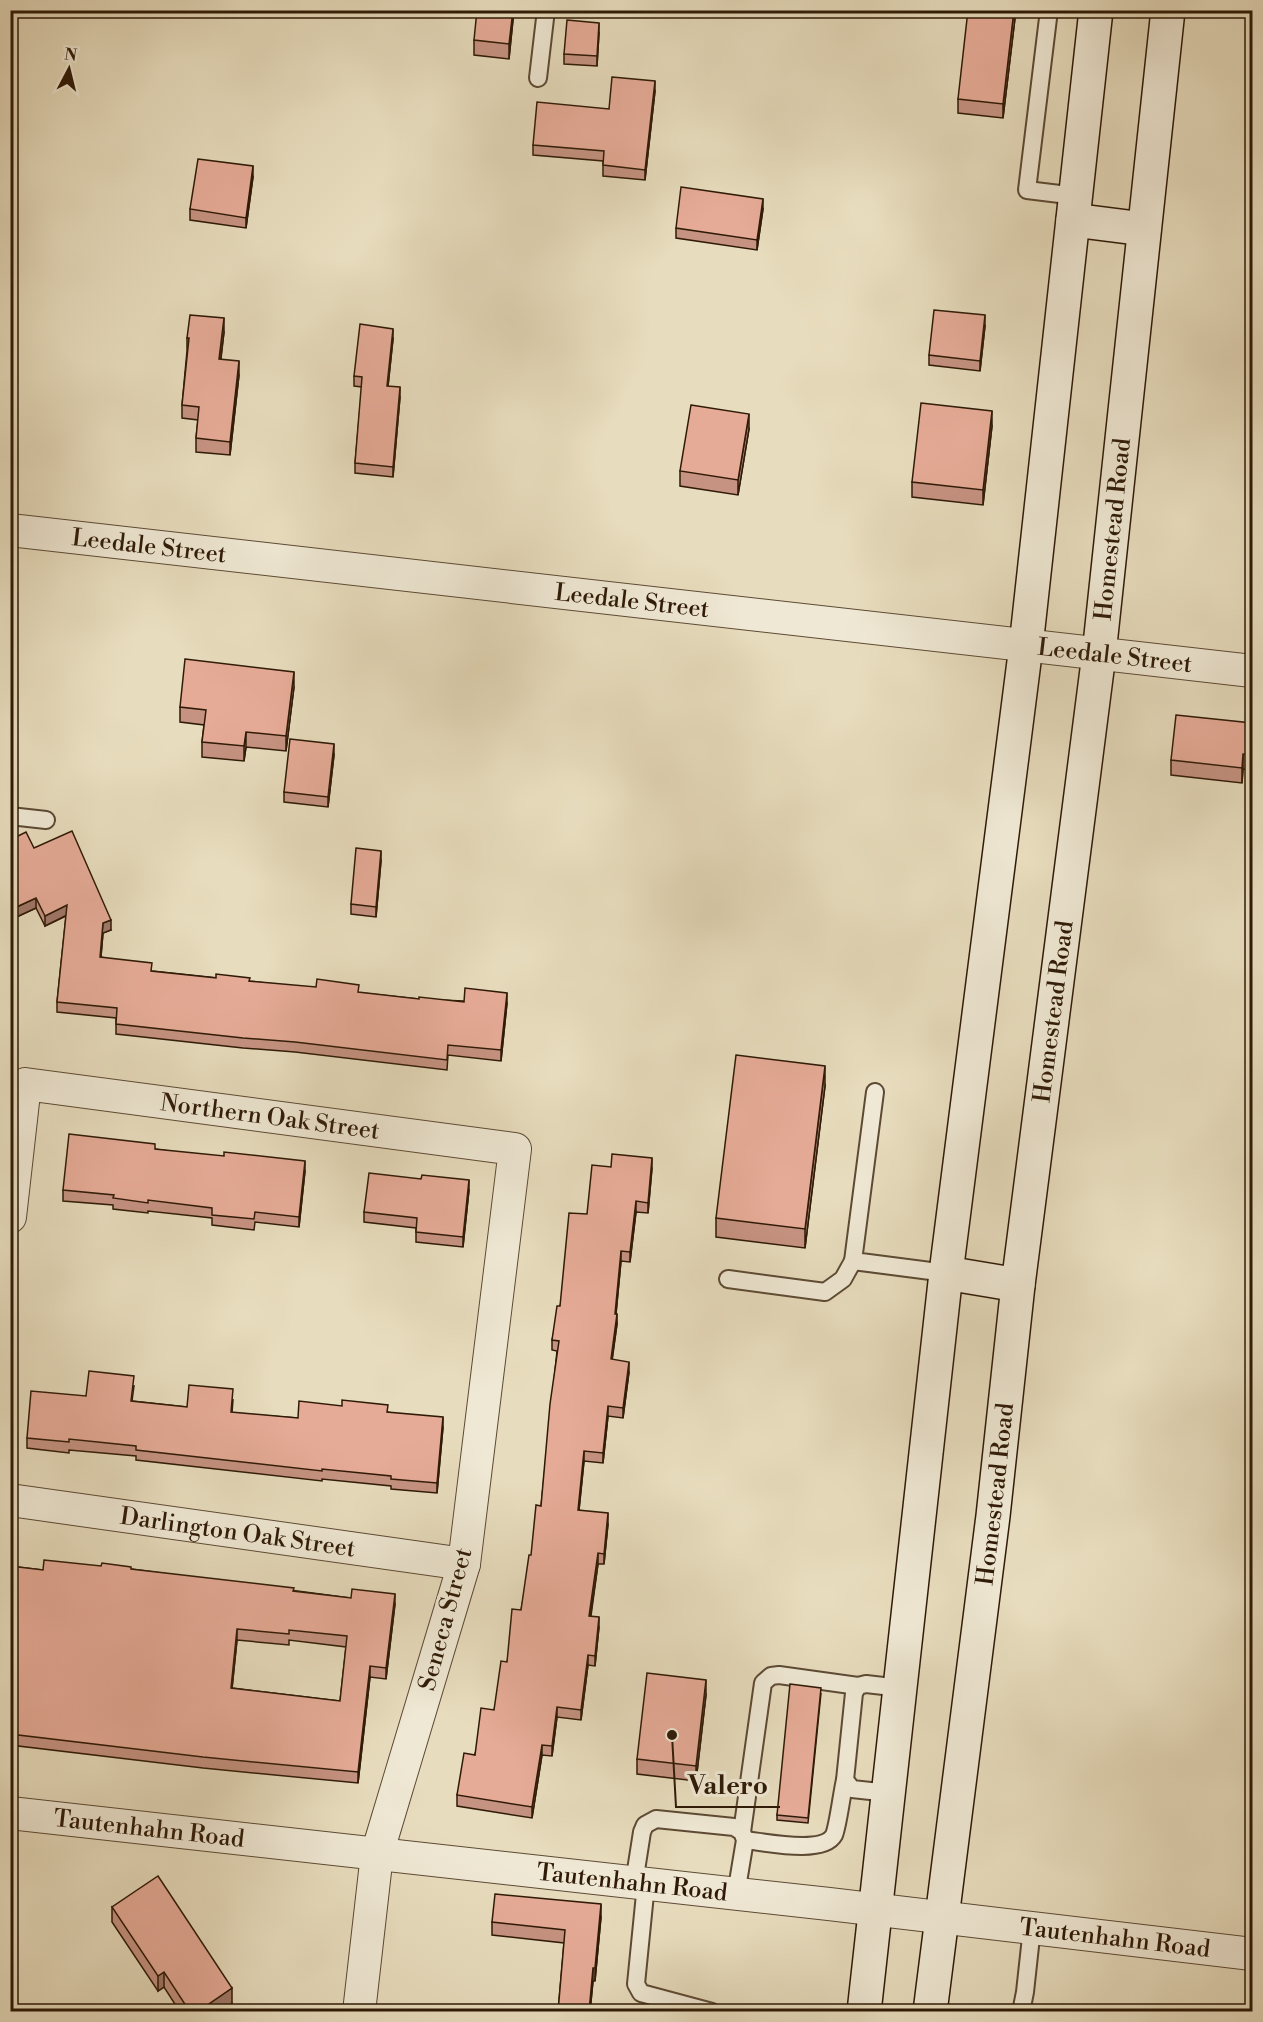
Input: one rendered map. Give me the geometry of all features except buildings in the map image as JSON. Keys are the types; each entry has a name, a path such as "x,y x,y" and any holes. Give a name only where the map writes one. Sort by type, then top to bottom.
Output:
{"main road":[{"path":"864,2012 946,1273 1026,646 1096,10"},
{"name":"Homestead Road","path":"930,2012 993,1516 1017,1285 1100,654 1168,10"},
{"path":"1074,208 1144,229"},
{"path":"946,1273 1017,1285"}],"street":[{"name":"Leedale Street","path":"10,530 1252,671"},
{"name":"Northern Oak Street","path":"10,1216 25,1084 515,1149"},
{"name":"Seneca Street","path":"359,2012 377,1854 464,1564 515,1149"},
{"name":"Darlington Oak Street","path":"10,1500 464,1564"},
{"name":"Tautenhahn Road","path":"10,1813 1252,1954"}],"lane":[{"path":"538,78 546,10"},
{"path":"1048,10 1027,190 1074,208"},
{"path":"10,816 46,820"},
{"path":"728,1279 825,1292 843,1279 853,1261 875,1092"},
{"path":"853,1261 946,1273"},
{"path":"736,1894 763,1683 771,1676 779,1675 858,1686 866,1684 901,1688"},
{"path":"712,2012 641,1993 636,1984 642,1832 645,1824 656,1819 734,1827 744,1836 812,1847 826,1843 834,1835 845,1780 854,1693 858,1686"},
{"path":"845,1780 852,1789 889,1792"},
{"path":"1021,2012 1032,1928"}],"place":[{"name":"Valero","path":"672,1735"}]}
